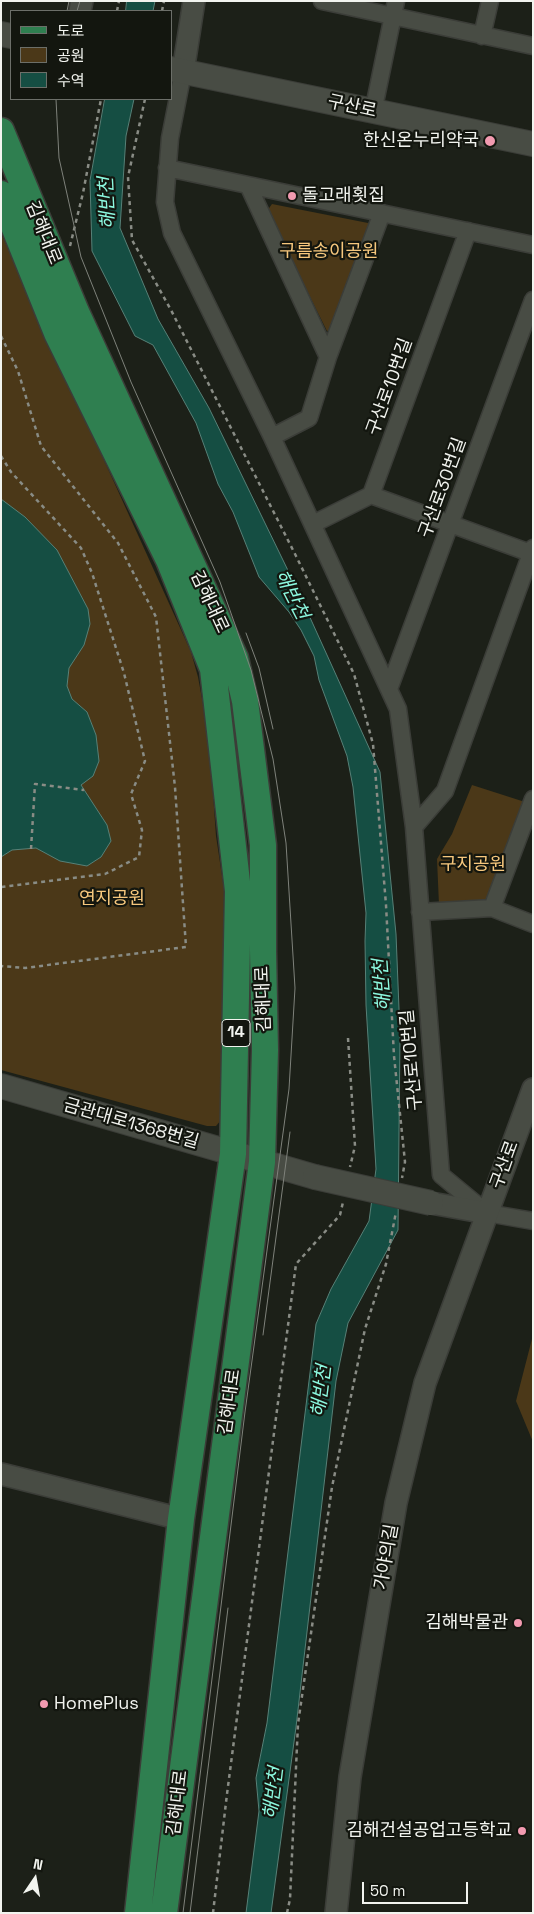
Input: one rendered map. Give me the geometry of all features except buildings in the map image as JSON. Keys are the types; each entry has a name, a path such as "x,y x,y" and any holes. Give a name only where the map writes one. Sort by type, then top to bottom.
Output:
{"main road":[{"name":"구산로","path":"177,70 533,144"},
{"name":"김해대로","path":"1,131 76,312 236,658 245,701 263,845 265,1050 262,1162 164,1913"},
{"name":"김해대로","path":"1,194 57,333 169,560 213,669 238,890 233,1154 181,1519 138,1913"},
{"name":"금관대로1368번길","path":"1,1086 262,1162 431,1203"}],"street":[{"path":"177,70 194,1"},
{"path":"322,1 394,9 482,36 533,46"},
{"path":"482,36 490,1"},
{"path":"372,112 394,9"},
{"name":"구산로10번길","path":"177,70 165,202 172,233 272,437 398,709 414,827 441,1174 488,1213"},
{"path":"167,168 533,244"},
{"path":"248,185 328,357"},
{"path":"272,437 308,418 328,357 382,213"},
{"name":"구산로10번길","path":"371,495 468,231"},
{"name":"구산로30번길","path":"389,689 533,300"},
{"path":"312,524 371,495 450,525 532,552 445,791 414,827"},
{"path":"492,908 533,799"},
{"path":"420,912 492,908 533,924"},
{"name":"구산로","path":"488,1213 533,1089"},
{"path":"431,1203 533,1221"},
{"name":"가야의길","path":"336,1913 350,1776 396,1503 425,1383 488,1213"},
{"path":"1,1474 181,1519"}],"path":[{"path":"69,250 83,193 100,100"},
{"path":"145,100 128,177 132,240 185,336 354,674 373,744 386,905 394,1056 405,1162 402,1181"},
{"path":"1,336 18,371 41,446 118,543 156,617 175,787 186,947 25,968 1,966"},
{"path":"1,456 12,472 81,548 92,573 124,673 145,761 131,794 142,830 139,857 105,874 1,886"},
{"path":"31,849 35,784 84,790"},
{"path":"348,1038 355,1146 349,1172"},
{"path":"213,1913 296,1264 340,1216 344,1198"},
{"path":"287,1913 290,1899 298,1724 332,1487 365,1328 386,1264 396,1209"}],"green space":[{"name":"구름송이공원","path":"272,204 368,223 377,234 336,329 327,331 267,211"},
{"name":"연지공원","path":"1,233 191,652 198,677 203,704 212,779 216,836 224,889 222,1113 221,1120 216,1126 207,1126 1,1070"},
{"name":"구지공원","path":"472,785 525,802 488,900 439,905 437,859 452,834"},
{"path":"533,1335 533,1442 516,1401"}],"water":[{"path":"127,1 155,1 153,10 126,10"},
{"name":"해반천","path":"105,100 134,100 126,136 120,228 158,319 209,408 298,591 380,772 396,934 400,1034 398,1230 348,1323 336,1381 296,1727 271,1913 246,1913 259,1811 256,1778 267,1723 316,1324 331,1289 369,1221 376,1169 366,1005 366,913 353,787 347,756 319,680 314,656 301,630 289,612 259,577 233,512 218,484 196,423 153,345 135,336 92,251 90,181"},
{"path":"1,499 25,517 57,550 88,609 90,624 84,645 69,668 67,686 72,699 87,712 96,735 99,761 93,776 81,785 107,825 111,841 101,857 87,866 60,861 36,848 12,850 1,857"}],"tram line":[{"path":"67,10 69,1"},
{"path":"77,10 80,1"},
{"path":"56,100 59,158 81,257 131,382 220,582 251,670 273,759 286,843 295,988 289,1089 245,1412 183,1913"},
{"path":"246,633 259,668 273,729"},
{"path":"263,1335 290,1132"},
{"path":"190,1913 228,1608"}],"place":[{"name":"한신온누리약국","path":"490,141"},
{"name":"돌고래횟집","path":"292,196"},
{"name":"김해박물관","path":"518,1623"},
{"name":"HomePlus","path":"44,1704"},
{"name":"김해건설공업고등학교","path":"522,1831"}]}
